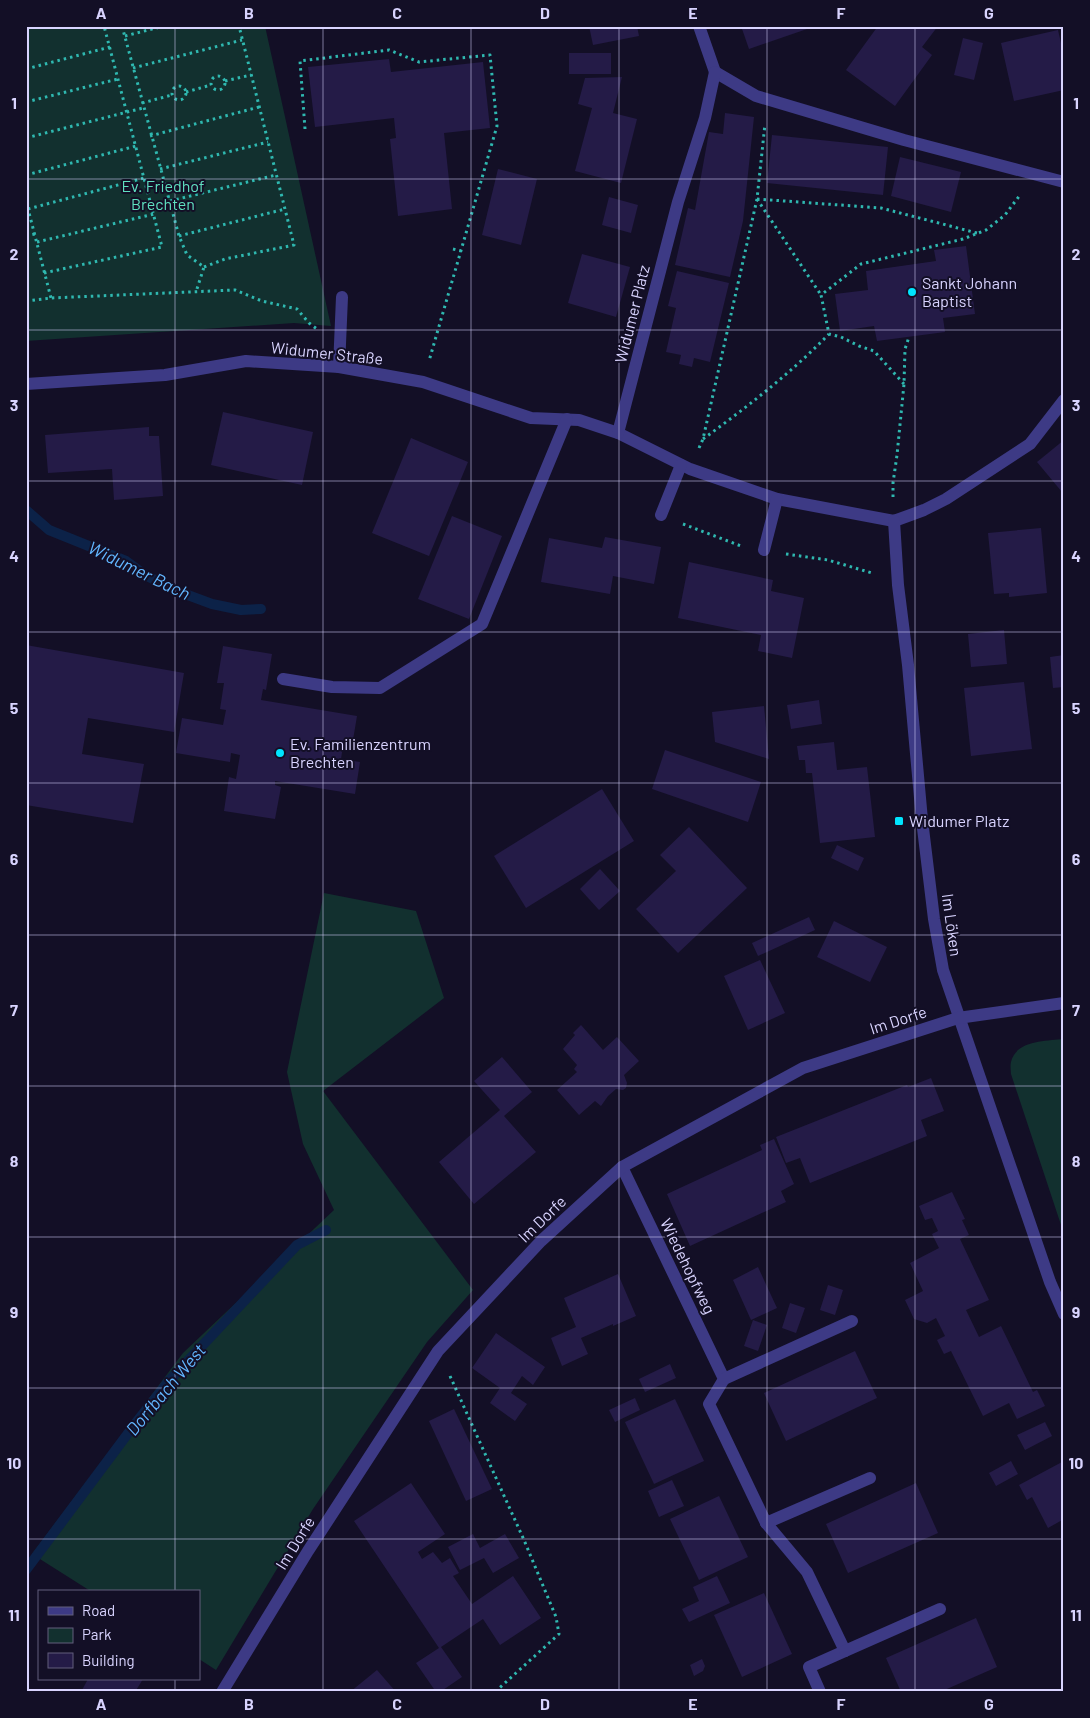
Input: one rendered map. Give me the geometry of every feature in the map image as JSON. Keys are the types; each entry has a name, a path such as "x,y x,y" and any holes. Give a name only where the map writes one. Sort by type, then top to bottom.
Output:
{"street":[{"path":"699,26 714,72 756,96 904,140 1064,182"},
{"name":"Widumer Platz","path":"618,433 678,202 705,118 714,72"},
{"path":"338,367 342,297"},
{"name":"Widumer Straße","path":"26,384 165,375 246,361 338,367 423,382 530,418 579,420 618,433"},
{"path":"618,433 681,465 777,498 894,521 924,510 946,499 1030,444 1064,400"},
{"path":"282,679 332,686 380,688 482,624 567,419"},
{"path":"661,515 681,465"},
{"path":"764,550 777,498"},
{"name":"Im Löken","path":"894,521 898,585 908,665 922,820 934,919 943,970 1050,1282 1064,1314"},
{"name":"Im Dorfe","path":"222,1692 308,1551 438,1351 540,1241 622,1167 803,1068 958,1018 1064,1003"},
{"name":"Wiedehopfweg","path":"622,1167 724,1379"},
{"path":"845,1651 807,1572 766,1523 709,1404 724,1379 852,1321"},
{"path":"766,1523 870,1478"},
{"path":"820,1692 809,1667 940,1609"}],"path":[{"path":"44,273 162,248 104,26"},
{"path":"122,26 150,136 179,236 187,255 204,267"},
{"path":"125,36 164,26"},
{"path":"204,267 225,259 294,245 239,26"},
{"path":"133,68 242,40"},
{"path":"26,69 110,47"},
{"path":"305,129 300,61 389,50 419,62 490,55 497,126 423,382"},
{"path":"225,81 251,75"},
{"path":"221,76 225,81 224,88 220,90 215,90 211,85 214,77 221,76"},
{"path":"26,102 118,78"},
{"path":"186,92 211,85"},
{"path":"172,95 175,87 182,86 186,92"},
{"path":"172,95 176,100 180,100 184,98 186,92"},
{"path":"142,103 172,95"},
{"path":"700,446 757,199 768,100"},
{"path":"150,136 259,107"},
{"path":"26,138 143,108"},
{"path":"160,169 268,142"},
{"path":"26,175 136,146"},
{"path":"170,201 276,174"},
{"path":"28,209 144,178"},
{"path":"821,295 861,264 963,239 986,230 1005,215 1019,195"},
{"path":"757,199 881,208 978,233"},
{"path":"757,199 821,295 829,334"},
{"path":"26,201 51,298"},
{"path":"179,236 285,209"},
{"path":"37,242 154,214"},
{"path":"26,236 35,234"},
{"path":"453,249 461,251"},
{"path":"196,292 204,267"},
{"path":"26,301 51,298 235,290 262,301 297,309 309,323 340,346"},
{"path":"703,439 744,410 808,356 829,334"},
{"path":"829,334 841,337 874,352 904,384"},
{"path":"892,483 904,384 905,349 909,337"},
{"path":"438,1351 524,1540 556,1617 559,1634 495,1692"}],"green space":[{"name":"Ev. Friedhof Brechten","path":"26,26 265,26 331,326 294,323 26,341"},
{"path":"324,893 416,911 444,998 323,1091 473,1290 427,1342 313,1509 216,1670 200,1660 200,1590 89,1590 32,1554 183,1353 334,1210 303,1144 287,1072"},
{"path":"1064,1039 1064,1234 1011,1074 1011,1062 1019,1049 1025,1046 1041,1041"}],"building":[{"path":"589,26 637,26 639,36 593,45"},
{"path":"741,26 806,26 807,29 749,49"},
{"path":"878,26 938,26 922,47 932,55 895,106 846,70"},
{"path":"1058,30 1061,43 1064,42 1064,90 1014,101 1001,43"},
{"path":"963,38 983,43 974,80 954,75"},
{"path":"569,53 611,53 611,74 569,74"},
{"path":"389,59 391,72 483,62 490,128 444,133 452,209 398,216 390,139 396,138 394,118 315,127 308,67"},
{"path":"622,77 613,113 637,119 621,183 575,171 592,108 578,104 585,78"},
{"path":"725,113 754,117 743,221 730,277 675,265 688,208 695,210 709,132 723,134"},
{"path":"772,135 888,147 883,195 767,183"},
{"path":"900,157 961,172 951,212 891,196"},
{"path":"498,169 537,179 521,245 482,235"},
{"path":"609,197 638,205 631,233 602,225"},
{"name":"Sankt Johann Baptist","path":"966,246 975,314 943,318 945,332 877,341 874,326 840,331 835,294 868,290 866,271 936,261 934,250"},
{"path":"582,254 630,267 616,317 568,303"},
{"path":"677,271 729,283 710,362 694,358 692,367 679,364 681,355 666,352 676,308 668,306"},
{"path":"223,412 313,432 302,485 211,465"},
{"path":"149,427 149,436 159,436 163,496 114,500 112,469 48,473 45,435"},
{"path":"411,438 468,462 429,556 372,533"},
{"path":"1064,440 1064,490 1062,492 1037,462"},
{"path":"452,516 502,536 469,619 418,599"},
{"path":"1041,528 1047,593 1009,597 1009,593 994,594 988,533"},
{"path":"605,537 661,547 654,584 613,576 610,594 541,582 549,538 602,548"},
{"path":"689,562 773,580 771,591 804,598 792,658 758,651 761,635 678,618"},
{"path":"1004,630 1007,664 971,667 968,634"},
{"path":"26,645 184,673 174,732 88,718 82,754 144,764 133,823 26,805"},
{"path":"223,646 272,654 266,690 263,689 261,700 357,716 353,740 344,739 341,759 360,762 355,794 275,781 275,785 281,787 275,819 224,811 229,777 236,779 240,755 231,753 230,762 176,753 182,718 223,725 226,710 220,709 224,683 217,683"},
{"path":"1064,655 1064,687 1053,688 1050,657"},
{"path":"1024,682 1032,749 971,756 964,688"},
{"path":"819,700 822,724 791,729 787,705"},
{"path":"764,706 769,759 715,742 712,712"},
{"path":"834,742 837,770 867,767 875,837 820,843 812,773 806,773 805,760 799,760 797,746"},
{"path":"665,750 761,782 748,822 652,789"},
{"path":"602,789 634,841 526,908 494,856"},
{"path":"689,827 747,888 678,953 636,909 676,871 660,855"},
{"path":"837,845 864,858 858,871 831,858"},
{"path":"600,869 620,891 599,910 580,889"},
{"path":"809,917 815,930 758,956 752,943"},
{"path":"834,921 887,947 870,982 817,957"},
{"path":"760,960 785,1013 748,1030 724,976"},
{"path":"581,1025 603,1050 617,1037 639,1061 624,1075 627,1083 626,1088 623,1090 616,1089 601,1106 595,1101 579,1115 557,1090 577,1072 574,1069 577,1065 563,1049 575,1035 573,1033"},
{"path":"502,1057 532,1092 504,1116 536,1152 474,1204 439,1162 500,1110 474,1081"},
{"path":"931,1078 944,1111 921,1120 927,1136 810,1183 800,1158 786,1163 776,1137 907,1085 908,1087"},
{"path":"774,1139 794,1184 781,1191 786,1202 690,1246 667,1194 762,1150 760,1145"},
{"path":"952,1192 965,1219 962,1220 969,1235 960,1239 989,1300 966,1310 979,1337 1001,1326 1033,1392 1037,1390 1045,1406 1017,1419 1009,1403 983,1416 951,1351 944,1354 937,1340 945,1336 936,1318 927,1323 914,1319 905,1300 923,1291 910,1263 939,1248 932,1234 938,1231 932,1218 925,1220 919,1206"},
{"path":"758,1267 777,1308 751,1320 733,1280"},
{"path":"618,1274 636,1316 581,1338 588,1354 562,1366 551,1338 576,1327 564,1298"},
{"path":"828,1285 843,1290 835,1315 820,1310"},
{"path":"790,1303 805,1308 796,1333 782,1328"},
{"path":"753,1320 767,1325 758,1351 744,1346"},
{"path":"496,1333 545,1367 533,1385 522,1376 511,1393 527,1404 515,1421 490,1403 500,1388 472,1368"},
{"path":"855,1351 877,1398 786,1441 764,1393"},
{"path":"670,1364 676,1378 645,1392 639,1379"},
{"path":"635,1398 640,1410 615,1422 609,1410"},
{"path":"675,1399 704,1461 654,1484 625,1422"},
{"path":"454,1409 492,1489 466,1501 429,1421"},
{"path":"1045,1422 1052,1436 1025,1450 1017,1435"},
{"path":"1011,1461 1018,1474 996,1486 989,1473"},
{"path":"1062,1462 1064,1465 1064,1519 1048,1528 1032,1497 1027,1500 1019,1485"},
{"path":"672,1480 684,1506 659,1517 648,1491"},
{"path":"411,1483 445,1534 418,1552 422,1559 433,1552 442,1563 450,1558 459,1573 453,1576 472,1604 513,1576 541,1618 500,1645 483,1619 441,1647 462,1677 440,1692 436,1692 416,1663 439,1648 354,1521"},
{"path":"916,1483 938,1533 848,1573 826,1524"},
{"path":"719,1496 748,1557 699,1580 670,1519"},
{"path":"473,1534 480,1548 505,1534 519,1558 493,1573 484,1558 460,1570 448,1547"},
{"path":"717,1576 730,1603 689,1622 682,1609 699,1601 693,1587"},
{"path":"764,1593 792,1654 742,1677 714,1615"},
{"path":"976,1618 997,1667 940,1692 901,1692 886,1658"},
{"path":"702,1659 705,1666 703,1671 694,1676 690,1665"},
{"path":"377,1670 396,1692 350,1692"},
{"path":"87,1680 142,1680 135,1692 81,1692"}],"waterway":[{"name":"Widumer Bach","path":"26,510 49,530 126,561 145,575 177,591 212,604 241,610 261,609"},
{"name":"Dorfbach West","path":"26,1570 168,1382 297,1245 326,1230"}],"place":[{"name":"Sankt Johann Baptist","path":"912,292"},
{"name":"Ev. Familienzentrum Brechten","path":"280,753"},
{"name":"Widumer Platz","path":"899,821"}]}
